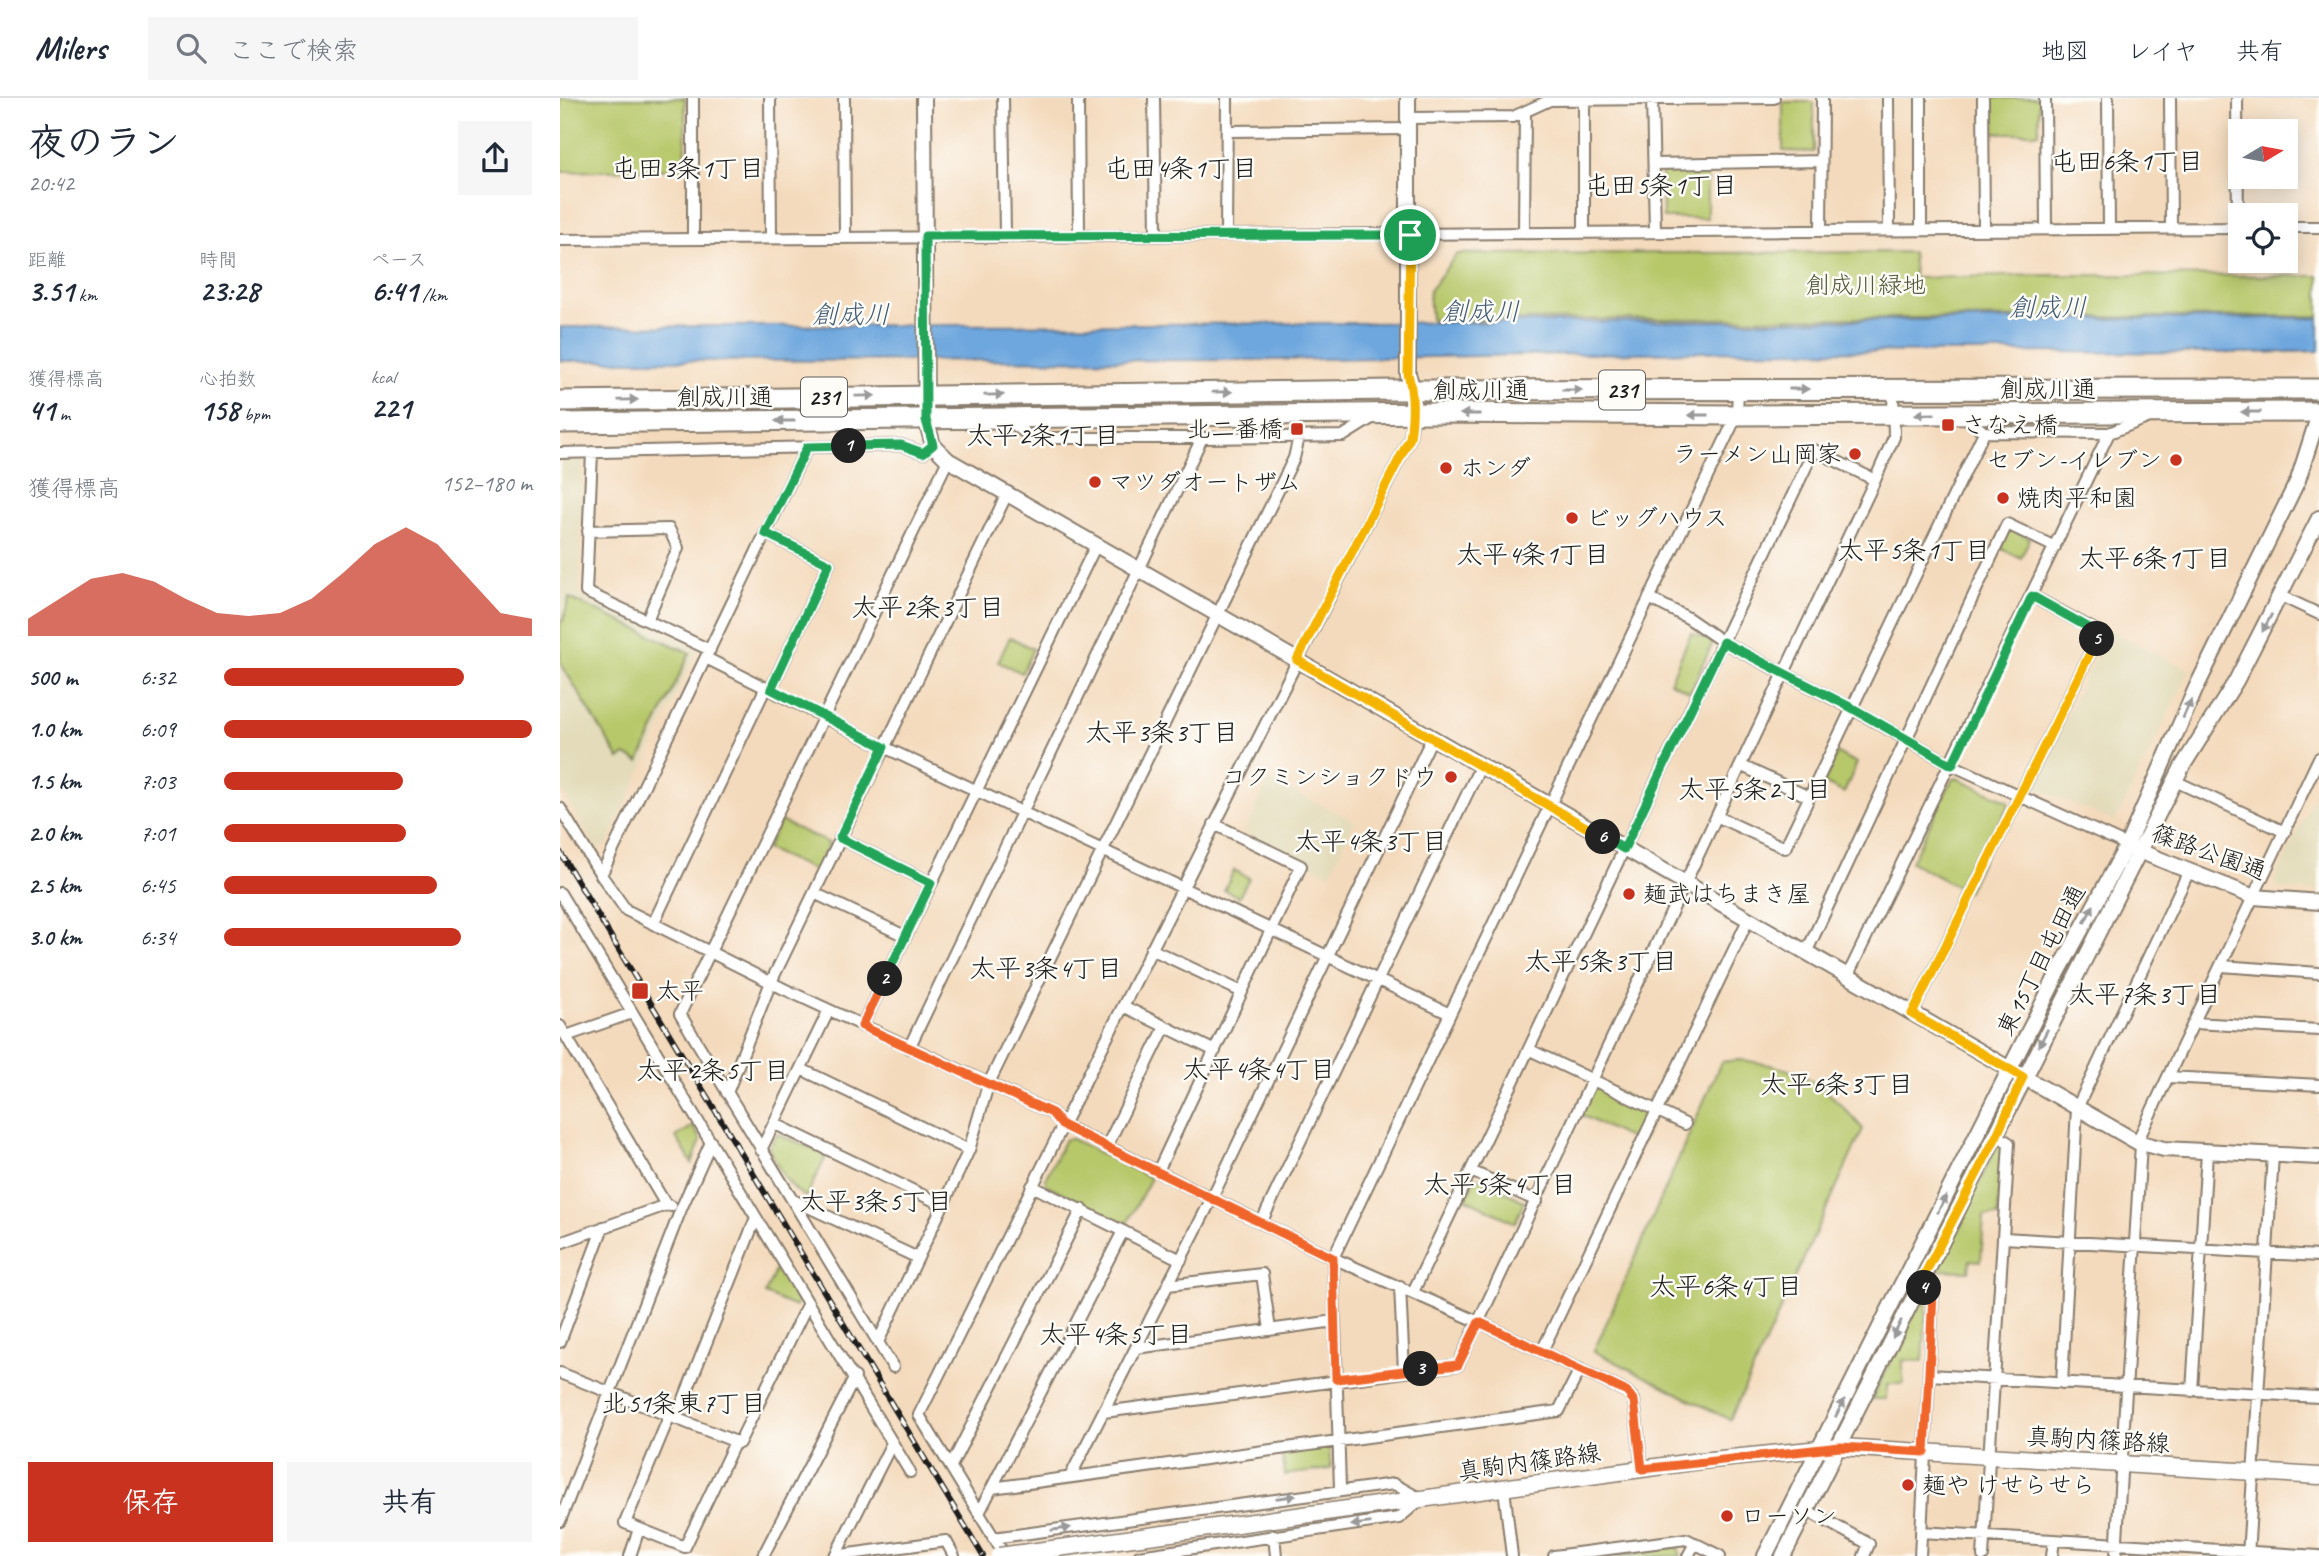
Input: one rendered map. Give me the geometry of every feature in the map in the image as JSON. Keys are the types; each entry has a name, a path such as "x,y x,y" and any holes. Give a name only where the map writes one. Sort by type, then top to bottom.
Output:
{"highway":[{"name":"創成川通","path":"560,401 1413,390 2319,389"},
{"name":"創成川通","path":"560,423 1413,415 2319,413"}],"main road":[{"name":"真駒内篠路線","path":"999,1556 1642,1469 1840,1447 2319,1476"}],"street":[{"path":"693,98 694,237"},
{"path":"770,98 771,237"},
{"path":"844,98 845,237"},
{"path":"924,98 926,420 933,445 948,460 2139,1143 2164,1149 2319,1157"},
{"path":"1003,98 1004,235"},
{"path":"1078,98 1079,234"},
{"path":"1154,98 1156,233"},
{"path":"1226,233 1227,98"},
{"path":"1005,1556 919,1415 1062,1125 1410,438 1413,390 1409,366 1408,98"},
{"path":"1653,98 1655,230"},
{"path":"1227,131 1513,117 1550,100 1774,98"},
{"path":"1821,230 1822,98"},
{"path":"1888,98 1889,229"},
{"path":"1921,98 1922,229"},
{"path":"1983,98 1984,229"},
{"path":"2045,98 2046,228"},
{"path":"2108,98 2109,228"},
{"path":"2170,98 2171,228"},
{"path":"2237,98 2239,203"},
{"path":"1584,100 1584,230"},
{"path":"1524,231 1525,112"},
{"path":"1654,164 1821,162"},
{"path":"2298,227 2319,227"},
{"path":"560,240 1156,233 1410,235 1584,230 2228,228"},
{"path":"1340,1489 1333,1258 1737,415 1738,389"},
{"path":"1104,1412 1336,1379 1458,1365 1875,480 1894,437 1894,389"},
{"path":"1962,414 1984,432 2109,433 2159,413"},
{"name":"東15丁目屯田通","path":"1765,1556 2010,1070 2127,845 2196,688 2298,480 2319,413"},
{"path":"1007,420 1032,438 1299,437 1343,436 1375,416"},
{"path":"1718,817 1785,848 1984,432"},
{"path":"1847,977 1952,765 2109,433"},
{"path":"878,1342 969,1150 988,1086 1219,615 1294,458 1299,437"},
{"path":"909,1048 1202,438"},
{"path":"560,453 901,445 923,453 933,445"},
{"path":"601,875 807,447"},
{"path":"1413,1292 1814,450 1875,480"},
{"path":"592,452 586,592 647,620 824,718 1450,1014"},
{"path":"893,1367 680,1014 948,460"},
{"path":"727,1093 771,982 1007,494"},
{"name":"東15丁目屯田通","path":"1783,1556 2175,781 2236,681 2319,518"},
{"path":"1806,953 2007,524 2055,547"},
{"path":"589,531 669,529 678,548 647,620"},
{"path":"653,924 829,564 765,533"},
{"path":"862,1026 1096,545"},
{"path":"1912,1014 2100,634 2032,596"},
{"path":"2281,596 2319,614"},
{"path":"1649,598 1688,618 1723,642 1852,708 1952,765 2127,845"},
{"path":"1070,1477 1211,1200 1432,738"},
{"path":"2116,1556 2139,1143 2319,758"},
{"path":"1261,1223 1481,765"},
{"path":"1742,766 1809,797"},
{"path":"2175,781 2285,832"},
{"path":"560,808 626,910 862,1026 1052,1113 1062,1125 1211,1200 1627,1392 1634,1401 1642,1469"},
{"path":"1158,1171 1301,866 1214,824"},
{"path":"840,838 931,883"},
{"name":"篠路公園通","path":"2127,845 2254,897 2319,902"},
{"path":"2062,1383 2077,1108 2189,871"},
{"path":"560,893 711,1142 755,1220 855,1377 910,1472"},
{"path":"814,893 905,936"},
{"path":"1542,1351 1748,920"},
{"path":"1151,949 1242,992"},
{"path":"2221,966 2319,973"},
{"path":"1123,1006 1215,1051"},
{"path":"761,1150 829,1010"},
{"path":"632,1013 563,1031 666,1205"},
{"path":"2194,1023 2319,1030"},
{"path":"1107,1146 1165,1027"},
{"path":"1530,1050 1685,1124"},
{"path":"801,1069 969,1150"},
{"path":"2168,1077 2319,1085"},
{"path":"775,1124 943,1205"},
{"path":"1983,1556 2010,1143 1997,1135"},
{"path":"560,1521 681,1209 711,1142"},
{"path":"2192,1391 2207,1152"},
{"path":"2248,1554 2273,1155"},
{"path":"1471,1171 1537,1201"},
{"path":"1032,1185 1181,1260"},
{"path":"793,1200 918,1258"},
{"path":"560,1242 666,1205 681,1209"},
{"path":"951,1466 1082,1209"},
{"path":"735,1442 685,1547 625,1523 755,1220"},
{"path":"560,1342 603,1227"},
{"path":"979,1513 1123,1231"},
{"path":"2004,1238 2319,1256"},
{"path":"1168,1285 1262,1275 1270,1330"},
{"path":"1919,1285 1933,1293 1920,1556"},
{"path":"1400,1286 1404,1371"},
{"path":"560,1373 739,1443 807,1305"},
{"path":"1136,1348 1335,1321"},
{"path":"992,1488 1559,1411 1580,1369"},
{"path":"1929,1375 2319,1397"},
{"path":"763,1556 855,1377"},
{"path":"834,1556 892,1443"},
{"path":"993,1538 1340,1489 1394,1484 1421,1499 1399,1518 1274,1535 1171,1554 1139,1556"},
{"path":"1504,1489 1512,1556"},
{"path":"1806,1510 1870,1544 1864,1556"},
{"path":"630,1556 639,1530"},
{"path":"1921,1532 2117,1544 2183,1552 2317,1556"},
{"path":"1274,1535 1276,1556"},
{"path":"1561,1556 1686,1539 1720,1556"},
{"path":"2052,1556 2054,1540"},
{"path":"834,1556 946,1541 954,1556"},
{"path":"1688,1556 1695,1543"}],"shaded area":[{"path":"583,459 579,593 698,648 607,845 596,849 560,787 560,460"},
{"path":"2108,629 2190,670 2115,822 2033,787"},
{"path":"1269,780 1355,821 1330,874 1244,833"},
{"path":"2319,785 2319,891 2279,889 2274,881"}],"green space":[{"path":"560,98 685,98 686,169 560,172"},
{"path":"1989,98 2039,98 2039,133 1989,133"},
{"path":"1783,102 1814,102 1814,152 1783,151"},
{"path":"1662,168 1707,168 1707,218 1663,218"},
{"name":"創成川緑地","path":"1912,252 1914,278 2050,275 2319,276 2319,316 1431,320 1429,291 1457,254"},
{"path":"2009,528 2030,538 2021,558 2000,548"},
{"path":"569,598 690,653 639,762 625,755 619,759 560,662 560,621 563,621"},
{"path":"1691,633 1713,642 1690,692 1670,682"},
{"path":"1010,637 1033,649 1022,673 998,662"},
{"path":"1837,753 1857,763 1844,793 1824,783"},
{"path":"1957,778 2008,801 1967,892 1911,862 1952,780"},
{"path":"780,821 829,843 816,871 766,849"},
{"path":"1234,870 1249,878 1239,897 1224,890"},
{"path":"1739,1060 1780,1067 1810,1080 1835,1099 1863,1129 1730,1420 1594,1351 1721,1062"},
{"path":"1594,1080 1656,1111 1641,1144 1579,1114"},
{"path":"693,1126 701,1140 692,1163 676,1137"},
{"path":"777,1134 827,1155 806,1197 789,1182 772,1155 769,1148"},
{"path":"1065,1139 1072,1139 1151,1178 1126,1225 1047,1185 1045,1179"},
{"path":"1997,1145 2002,1147 1998,1216 1984,1216 1981,1261 1970,1260 1969,1271 1937,1270"},
{"path":"1476,1177 1524,1201 1515,1223 1465,1198"},
{"path":"779,1261 799,1298 795,1307 765,1294"},
{"path":"1922,1294 1927,1296 1923,1361 1903,1360 1903,1384 1887,1384 1886,1399 1872,1399"},
{"path":"1329,1447 1331,1469 1285,1475 1282,1453"},
{"path":"1678,1547 1681,1556 1604,1556"}],"water":[{"path":"2319,318 2319,351 2255,353 1746,351 1276,360 560,361 560,327"}],"railway":[{"path":"560,852 983,1556"}],"place":[{"name":"さなえ橋","path":"1948,425"},
{"name":"北二番橋","path":"1297,429"},
{"name":"ラーメン山岡家","path":"1855,454"},
{"name":"セブン-イレブン","path":"2176,460"},
{"name":"ホンダ","path":"1446,468"},
{"name":"マツダオートザム","path":"1095,482"},
{"name":"焼肉平和園","path":"2003,498"},
{"name":"ビッグハウス","path":"1572,518"},
{"name":"コクミンショクドウ","path":"1451,777"},
{"name":"麺武はちまき屋","path":"1629,894"},
{"name":"太平","path":"640,991"},
{"name":"麺や けせらせら","path":"1908,1485"},
{"name":"ローソン","path":"1727,1516"}],"district":[{"name":"屯田6条1丁目","path":"2127,161"},
{"name":"屯田3条1丁目","path":"688,168"},
{"name":"屯田4条1丁目","path":"1181,168"},
{"name":"屯田5条1丁目","path":"1661,185"},
{"name":"太平2条1丁目","path":"1043,435"},
{"name":"太平5条1丁目","path":"1914,550"},
{"name":"太平4条1丁目","path":"1533,554"},
{"name":"太平6条1丁目","path":"2155,558"},
{"name":"太平2条3丁目","path":"928,607"},
{"name":"太平3条3丁目","path":"1162,732"},
{"name":"太平5条2丁目","path":"1755,789"},
{"name":"太平4条3丁目","path":"1371,841"},
{"name":"太平5条3丁目","path":"1601,961"},
{"name":"太平3条4丁目","path":"1046,968"},
{"name":"太平7条3丁目","path":"2145,994"},
{"name":"太平4条4丁目","path":"1259,1069"},
{"name":"太平2条5丁目","path":"713,1070"},
{"name":"太平6条3丁目","path":"1837,1084"},
{"name":"太平5条4丁目","path":"1500,1184"},
{"name":"太平3条5丁目","path":"876,1201"},
{"name":"太平6条4丁目","path":"1726,1286"},
{"name":"太平4条5丁目","path":"1116,1334"},
{"name":"北51条東7丁目","path":"684,1403"}],"route":[{"path":"1156,233 1410,235 1408,374 1413,390 1413,415 1410,438 1297,660 1624,849 1723,642 1852,708 1952,765 2032,596 2100,634 1912,1014 2023,1077 1997,1135 1919,1285 1933,1293 1925,1452 1840,1447 1642,1469 1636,1411 1634,1401 1627,1392 1479,1322 1458,1365 1336,1379 1333,1258 1062,1125 1052,1113 862,1026 931,883 840,838 884,747 771,689 829,564 765,533 807,447 901,445 923,453 933,445 926,420 925,236 1156,233"}],"water label":[{"name":"創成川","path":"2048,307"},
{"name":"創成川","path":"1481,311"},
{"name":"創成川","path":"851,314"}]}
